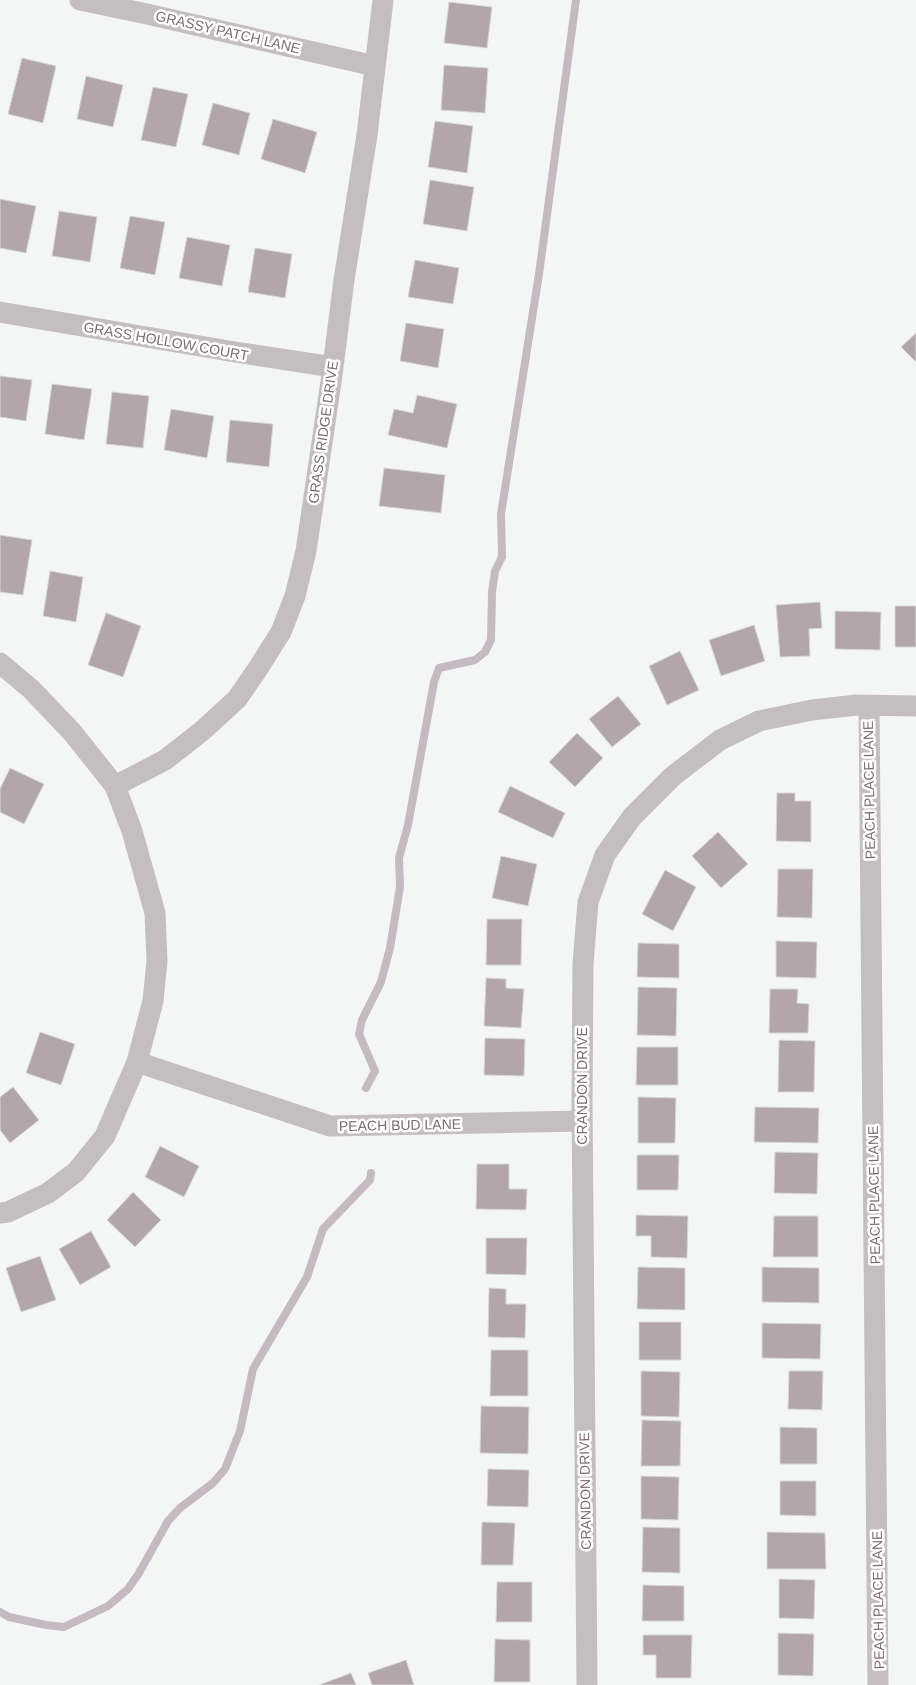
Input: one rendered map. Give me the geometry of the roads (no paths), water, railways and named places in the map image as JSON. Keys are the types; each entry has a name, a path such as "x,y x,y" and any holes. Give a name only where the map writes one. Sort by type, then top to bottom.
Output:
{"street":[{"name":"GRASSY PATCH LANE","path":"80,0 376,66"},
{"name":"GRASS RIDGE DRIVE","path":"115,786 165,760 202,731 237,699 281,632 294,596 306,551 344,280 367,135 383,0"},
{"name":"GRASS HOLLOW COURT","path":"0,312 333,367"},
{"path":"0,663 31,689 72,732 115,786 132,831 155,912 157,961 153,1001 137,1062 105,1136 76,1172 48,1193 8,1212 0,1213"},
{"name":"CRANDON DRIVE","path":"587,1685 582,1121 583,956 588,902 605,855 632,816 673,776 720,740 759,721 812,710 868,706 916,706"},
{"name":"PEACH PLACE LANE","path":"868,706 878,1685"},
{"name":"PEACH BUD LANE","path":"137,1062 330,1126 582,1121"}],"waterway":[{"path":"366,1088 375,1071 359,1034 362,1020 381,982 390,948 400,887 399,858 408,825 434,682 439,668 475,660 485,652 491,640 492,592 495,571 502,557 501,514 539,274 576,0"},
{"path":"0,1612 9,1617 64,1627 108,1606 128,1589 168,1521 180,1508 213,1483 225,1469 240,1431 253,1369 307,1277 323,1229 370,1180 371,1173"}]}
